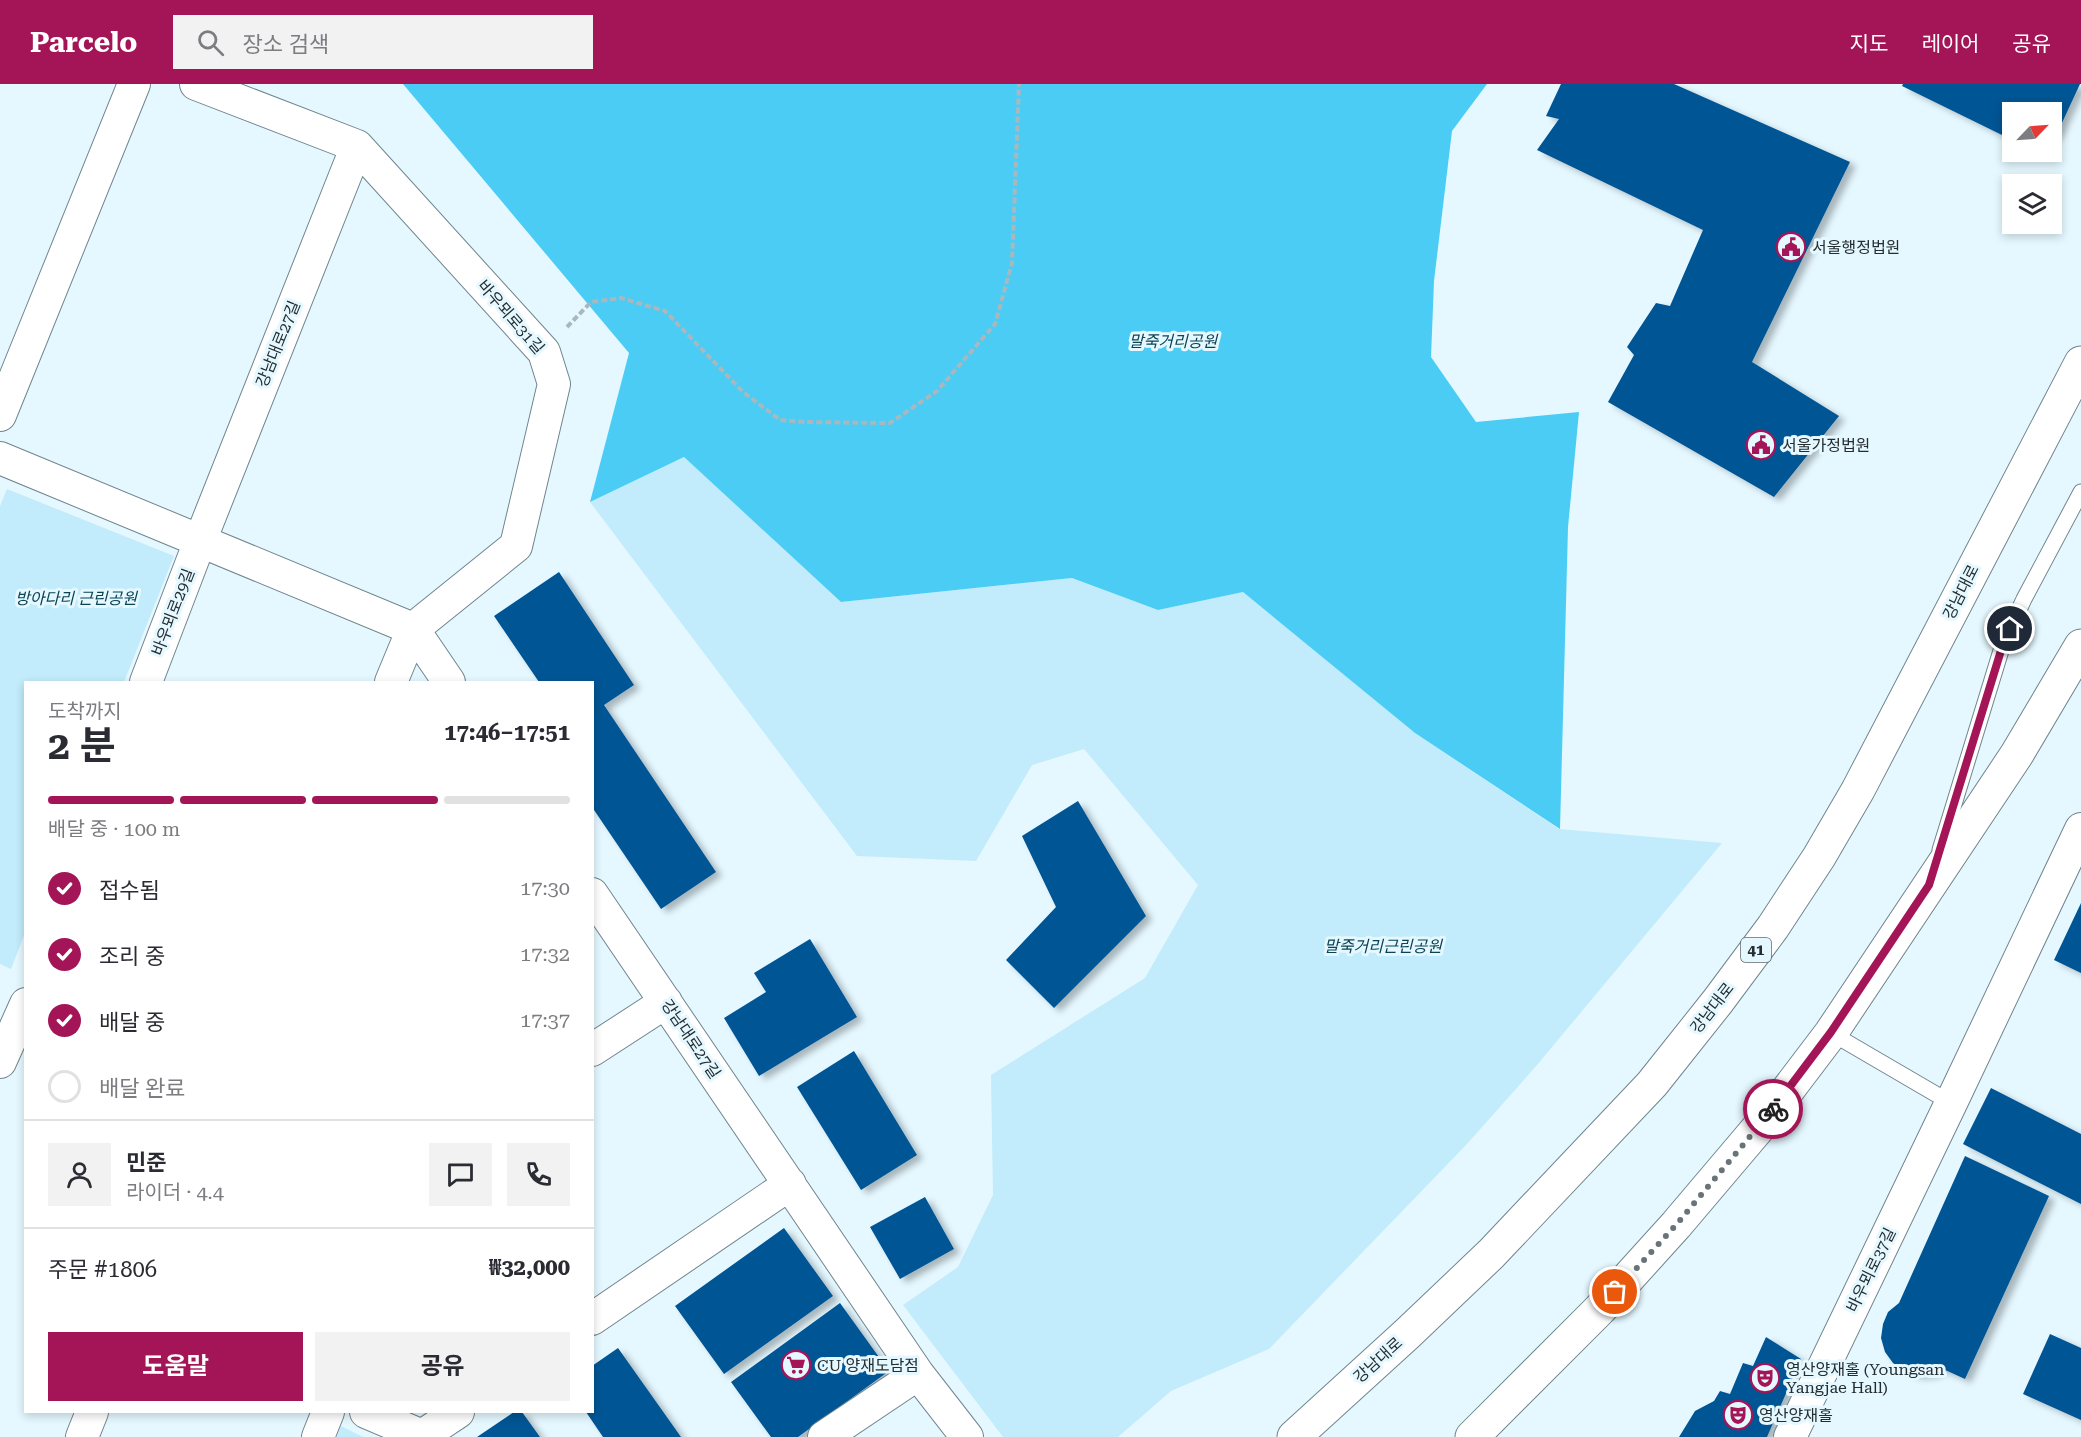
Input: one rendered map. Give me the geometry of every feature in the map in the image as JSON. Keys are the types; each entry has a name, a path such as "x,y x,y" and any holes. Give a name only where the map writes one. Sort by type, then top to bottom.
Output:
{"main road":[{"name":"강남대로","path":"1294,1437 1491,1254 1652,1084 1718,1002 1773,927 1858,790 2081,363"},
{"path":"1472,1437 1600,1309 1676,1225 1765,1120 1831,1032 2017,754 2081,646"}],"street":[{"path":"0,415 134,84"},
{"name":"바우뫼로31길","path":"196,84 357,146 544,352 554,384 516,546 413,629 391,681"},
{"name":"강남대로27길","path":"200,541 357,146"},
{"path":"0,458 413,629 448,681"},
{"name":"바우뫼로29길","path":"146,681 200,541"},
{"name":"바우뫼로37길","path":"1790,1437 1952,1103 2081,829"},
{"name":"강남대로27길","path":"594,897 918,1374 967,1437"},
{"path":"594,1049 666,1002"},
{"path":"0,1062 19,1004"},
{"path":"594,1318 790,1184"},
{"path":"824,1437 918,1374"},
{"path":"82,1437 92,1413"},
{"path":"318,1437 328,1413"},
{"path":"368,1413 422,1436 456,1413"}],"lane":[{"path":"1929,885 2003,644 2024,599 2081,492"},
{"path":"1831,1032 1952,1103"}],"path":[{"path":"544,352 591,302 621,298 665,311 743,393 780,420 890,423 937,391 995,324 1012,263 1019,84"}],"green space":[{"name":"말죽거리공원","path":"403,84 1487,84 1452,131 1434,281 1431,357 1476,422 1579,412 1568,527 1560,829 1415,733 1243,592 1158,610 1072,578 841,602 684,457 590,502 629,353"},
{"name":"말죽거리근린공원","path":"684,457 841,602 1072,578 1158,610 1243,592 1415,733 1559,829 1722,843 1537,1065 1467,1144 1269,1349 1171,1391 1118,1437 1003,1437 903,1305 958,1267 993,1195 991,1075 1145,978 1198,885 1084,749 1032,765 976,861 857,856 590,502"},
{"name":"방아다리 근린공원","path":"7,489 174,556 124,681 24,681 24,936 11,969 0,964 0,506"},
{"path":"341,1426 363,1437 337,1437"}],"building":[{"path":"1561,84 1674,84 1850,162 1752,362 1839,416 1774,497 1608,402 1634,355 1627,347 1656,303 1670,306 1703,230 1537,150 1559,119 1546,116"},
{"path":"1903,84 2080,84 2062,123 2062,102 2002,102 2002,135 1902,86"},
{"path":"559,572 634,685 604,705 716,872 661,909 594,810 594,681 538,681 494,616"},
{"path":"1078,801 1146,916 1054,1008 1006,960 1056,907 1022,836"},
{"path":"2081,903 2081,973 2054,960"},
{"path":"810,939 857,1017 759,1076 724,1018 766,992 754,973"},
{"path":"854,1051 917,1155 861,1190 797,1087"},
{"path":"1991,1088 2081,1134 2081,1204 1963,1144"},
{"path":"1965,1156 2049,1196 1965,1379 1943,1369 1931,1374 1917,1375 1904,1371 1893,1363 1885,1352 1881,1338 1883,1324 1888,1312 1899,1303"},
{"path":"925,1197 954,1249 900,1279 870,1227"},
{"path":"784,1228 833,1296 724,1374 675,1306"},
{"path":"840,1303 889,1371 798,1437 771,1437 731,1382"},
{"path":"2050,1334 2081,1348 2081,1420 2023,1394"},
{"name":"영산양재홀 (Youngsan Yangjae Hall)","path":"1766,1337 1801,1359 1767,1437 1679,1437 1695,1411 1714,1401 1720,1391 1730,1394 1743,1363 1753,1366"},
{"path":"618,1348 681,1437 603,1437 587,1413 594,1413 594,1365"},
{"path":"513,1413 523,1413 540,1437 477,1437"}],"way so far":[{"path":"1615,1292 1676,1225 1773,1109"}],"place":[{"name":"서울행정법원","path":"1791,247"},
{"name":"서울가정법원","path":"1761,445"},
{"name":"CU 양재도담점","path":"796,1365"},
{"name":"영산양재홀 (Youngsan Yangjae Hall)","path":"1765,1378"},
{"name":"영산양재홀","path":"1738,1415"}],"route":[{"path":"1773,1109 1831,1032 1929,885 2003,644 2010,629"}]}
